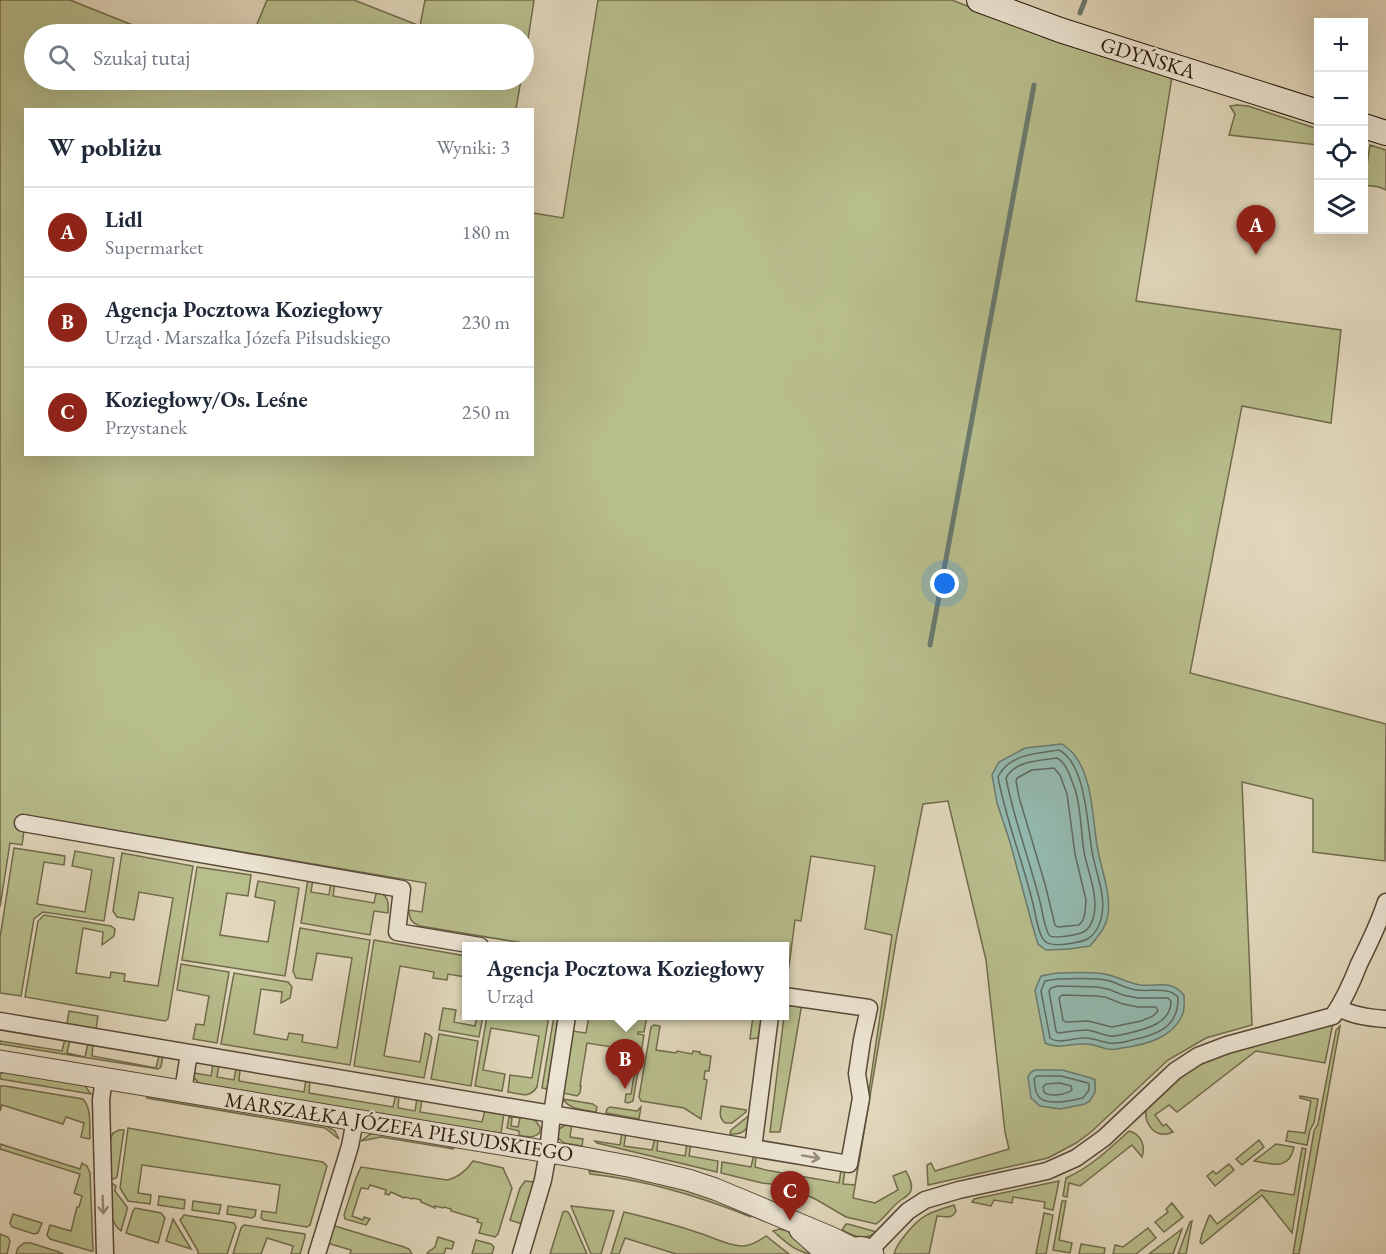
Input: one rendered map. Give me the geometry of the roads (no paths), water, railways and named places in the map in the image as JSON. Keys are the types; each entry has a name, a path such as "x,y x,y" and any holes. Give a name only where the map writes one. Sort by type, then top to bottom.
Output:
{"main road":[{"name":"GDYŃSKA","path":"979,0 1060,30 1314,111"},
{"path":"1368,127 1386,133"}],"street":[{"path":"23,823 402,889 397,932 462,943"},
{"path":"1386,902 1339,1008 1359,1016 1386,1018"},
{"path":"0,1021 849,1164 861,1098 857,1074 869,1008 789,997"},
{"name":"MARSZAŁKA JÓZEFA PIŁSUDSKIEGO","path":"0,1061 633,1167 688,1180 735,1196 860,1252 908,1211 925,1200 959,1190 1047,1171 1076,1158 1104,1138 1175,1071 1198,1056 1227,1045 1333,1016 1339,1008"},
{"path":"521,1254 543,1180 566,1020"},
{"path":"753,1148 769,1020"},
{"path":"183,1091 189,1053"},
{"path":"104,1078 101,1100 105,1254"},
{"path":"317,1254 350,1146 355,1120"},
{"name":"MARSZAŁKA JÓZEFA PIŁSUDSKIEGO","path":"790,1221 827,1254"}],"water":[{"path":"1062,744 1080,763 1089,787 1109,907 1104,928 1090,946 1046,950 1038,944 997,803 992,775 999,762 1025,748"},
{"path":"1057,973 1096,973 1140,985 1169,985 1184,995 1183,1013 1173,1029 1158,1039 1140,1045 1112,1049 1089,1044 1050,1045 1045,1043 1035,990 1041,976"},
{"path":"1035,1070 1062,1070 1091,1078 1095,1080 1095,1092 1090,1101 1085,1104 1060,1109 1040,1106 1031,1098 1028,1077"}],"waterway":[{"path":"1080,13 1085,0"},
{"path":"930,645 1034,85"}],"place":[{"name":"Lidl","path":"1256,255"},
{"name":"Agencja Pocztowa Koziegłowy","path":"625,1089"},
{"name":"Koziegłowy/Os. Leśne","path":"790,1221"}]}
